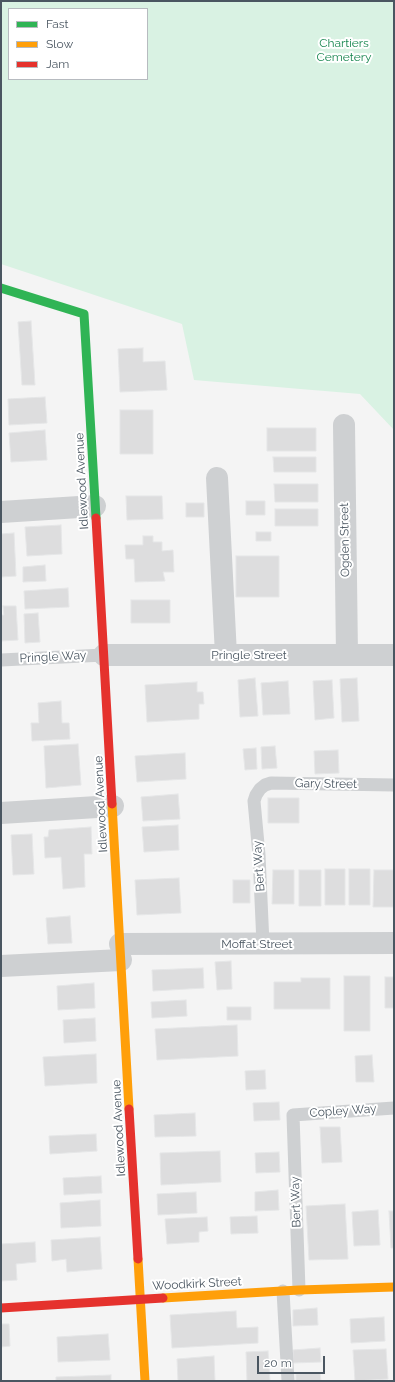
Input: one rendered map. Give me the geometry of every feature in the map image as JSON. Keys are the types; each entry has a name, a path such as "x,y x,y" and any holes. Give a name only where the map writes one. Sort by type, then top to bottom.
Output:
{"street":[{"name":"Idlewood Avenue","path":"1,288 84,314 145,1381"},
{"name":"Ogden Street","path":"344,425 347,655"},
{"path":"217,478 226,655"},
{"path":"1,512 95,506"},
{"name":"Pringle Street","path":"104,655 394,655"},
{"path":"1,813 113,806"},
{"name":"Moffat Street","path":"1,966 120,952 263,944 394,943"},
{"name":"Woodkirk Street","path":"1,1308 299,1290 394,1287"}],"lane":[{"name":"Pringle Way","path":"1,660 104,655"},
{"name":"Gary Street","path":"260,789 265,785 272,783 394,785"},
{"name":"Bert Way","path":"260,789 254,801 259,855 263,944"},
{"name":"Copley Way","path":"293,1115 394,1108"},
{"name":"Bert Way","path":"293,1115 299,1290"},
{"path":"283,1291 288,1381"}],"green space":[{"name":"Chartiers Cemetery","path":"1,1 394,1 394,430 360,394 194,380 182,324 1,264"}],"building":[{"path":"31,321 35,385 22,385 18,322"},
{"path":"143,348 143,362 165,361 167,390 120,392 118,349"},
{"path":"45,397 47,423 9,425 8,399"},
{"path":"120,410 153,410 153,454 120,454"},
{"path":"267,428 316,428 316,451 267,451"},
{"path":"45,430 47,460 11,462 9,433"},
{"path":"273,457 316,457 316,472 274,472"},
{"path":"274,484 318,484 318,502 275,502"},
{"path":"126,496 162,496 163,519 127,520"},
{"path":"246,501 265,501 265,515 246,515"},
{"path":"186,503 204,503 204,517 186,517"},
{"path":"275,509 318,509 318,526 275,526"},
{"path":"61,525 62,554 27,556 25,527"},
{"path":"256,532 271,532 271,541 256,541"},
{"path":"14,533 16,576 1,577 1,534"},
{"path":"143,536 153,536 153,542 162,542 162,551 173,550 174,572 163,572 165,581 135,582 134,559 126,559 125,545 143,545"},
{"path":"236,556 279,556 279,597 236,597"},
{"path":"45,565 46,581 23,582 23,567"},
{"path":"68,588 69,607 25,609 24,591"},
{"path":"131,600 170,600 170,623 131,623"},
{"path":"3,606 16,606 18,640 1,641 1,615 4,615"},
{"path":"38,613 40,642 25,643 24,614"},
{"path":"255,678 258,716 240,717 238,680"},
{"path":"357,678 359,721 342,722 340,679"},
{"path":"332,680 334,718 315,720 313,681"},
{"path":"288,681 290,714 263,715 261,683"},
{"path":"197,682 197,692 203,692 204,704 199,704 199,719 147,722 145,685"},
{"path":"61,701 62,723 69,723 70,739 32,741 31,723 39,723 38,703"},
{"path":"78,744 81,785 46,788 44,746"},
{"path":"275,746 277,768 262,769 261,747"},
{"path":"256,748 257,769 245,770 243,749"},
{"path":"338,750 339,773 315,774 314,751"},
{"path":"185,753 186,779 137,782 135,756"},
{"path":"178,794 180,819 143,821 141,797"},
{"path":"268,798 299,798 299,823 268,823"},
{"path":"178,825 179,850 144,852 142,827"},
{"path":"91,827 92,854 84,854 85,887 63,889 61,857 45,858 44,837 48,837 49,830"},
{"path":"32,834 34,874 13,875 11,835"},
{"path":"325,869 345,869 345,905 325,905"},
{"path":"349,869 370,869 370,905 349,905"},
{"path":"273,870 294,870 294,904 272,904"},
{"path":"299,870 321,870 321,906 299,906"},
{"path":"374,870 394,870 394,907 373,907"},
{"path":"179,878 181,913 137,915 135,880"},
{"path":"233,880 250,880 250,903 233,903"},
{"path":"70,916 72,943 48,944 46,918"},
{"path":"231,961 232,989 217,990 215,962"},
{"path":"203,968 204,988 153,991 152,970"},
{"path":"344,976 370,976 370,1031 344,1031"},
{"path":"385,977 394,977 394,1008 385,1008"},
{"path":"301,978 330,978 330,1009 274,1009 274,982 301,982"},
{"path":"94,983 95,1008 58,1010 57,986"},
{"path":"186,1000 187,1016 152,1018 151,1002"},
{"path":"227,1007 251,1007 251,1020 227,1020"},
{"path":"95,1018 96,1041 64,1043 63,1020"},
{"path":"237,1025 238,1056 157,1060 155,1029"},
{"path":"96,1054 97,1083 45,1086 43,1057"},
{"path":"372,1055 374,1082 356,1082 355,1056"},
{"path":"265,1070 266,1089 246,1090 245,1071"},
{"path":"279,1102 280,1120 254,1121 253,1103"},
{"path":"195,1113 196,1136 155,1137 154,1115"},
{"path":"320,1127 340,1127 342,1162 322,1163"},
{"path":"96,1134 97,1151 50,1154 49,1136"},
{"path":"220,1151 221,1182 161,1185 160,1153"},
{"path":"279,1152 280,1172 256,1173 255,1153"},
{"path":"101,1176 102,1193 64,1195 63,1178"},
{"path":"278,1190 279,1210 255,1211 255,1192"},
{"path":"196,1192 197,1213 158,1215 157,1194"},
{"path":"100,1200 101,1226 61,1228 60,1203"},
{"path":"345,1204 348,1259 309,1260 306,1206"},
{"path":"378,1210 380,1245 354,1246 352,1212"},
{"path":"389,1211 394,1211 394,1248 391,1248"},
{"path":"257,1216 258,1233 231,1234 230,1217"},
{"path":"207,1217 208,1231 199,1232 199,1242 167,1244 165,1219"},
{"path":"100,1237 102,1269 67,1272 66,1259 52,1261 51,1240"},
{"path":"35,1242 36,1262 16,1264 17,1280 1,1281 1,1244"},
{"path":"317,1308 318,1325 293,1326 293,1310"},
{"path":"236,1311 237,1328 258,1327 258,1343 172,1348 170,1315"},
{"path":"384,1317 385,1341 351,1343 350,1319"},
{"path":"1,1324 9,1324 10,1346 1,1347"},
{"path":"108,1334 110,1360 58,1362 57,1337"},
{"path":"320,1348 321,1362 293,1363 293,1350"},
{"path":"386,1349 388,1379 355,1381 353,1350"},
{"path":"268,1351 270,1381 247,1381 246,1352"},
{"path":"214,1356 215,1381 178,1381 177,1359"},
{"path":"320,1373 321,1381 296,1381 296,1374"},
{"path":"111,1375 111,1381 56,1381 56,1377"}],"traffic: fast":[{"path":"1,288 84,314 96,518"}],"traffic: slow":[{"path":"112,804 129,1109"},
{"path":"138,1259 145,1381"},
{"path":"163,1298 299,1290 394,1287"}],"traffic: jam":[{"path":"96,518 112,804"},
{"path":"129,1109 138,1259"},
{"path":"1,1308 163,1298"}]}
